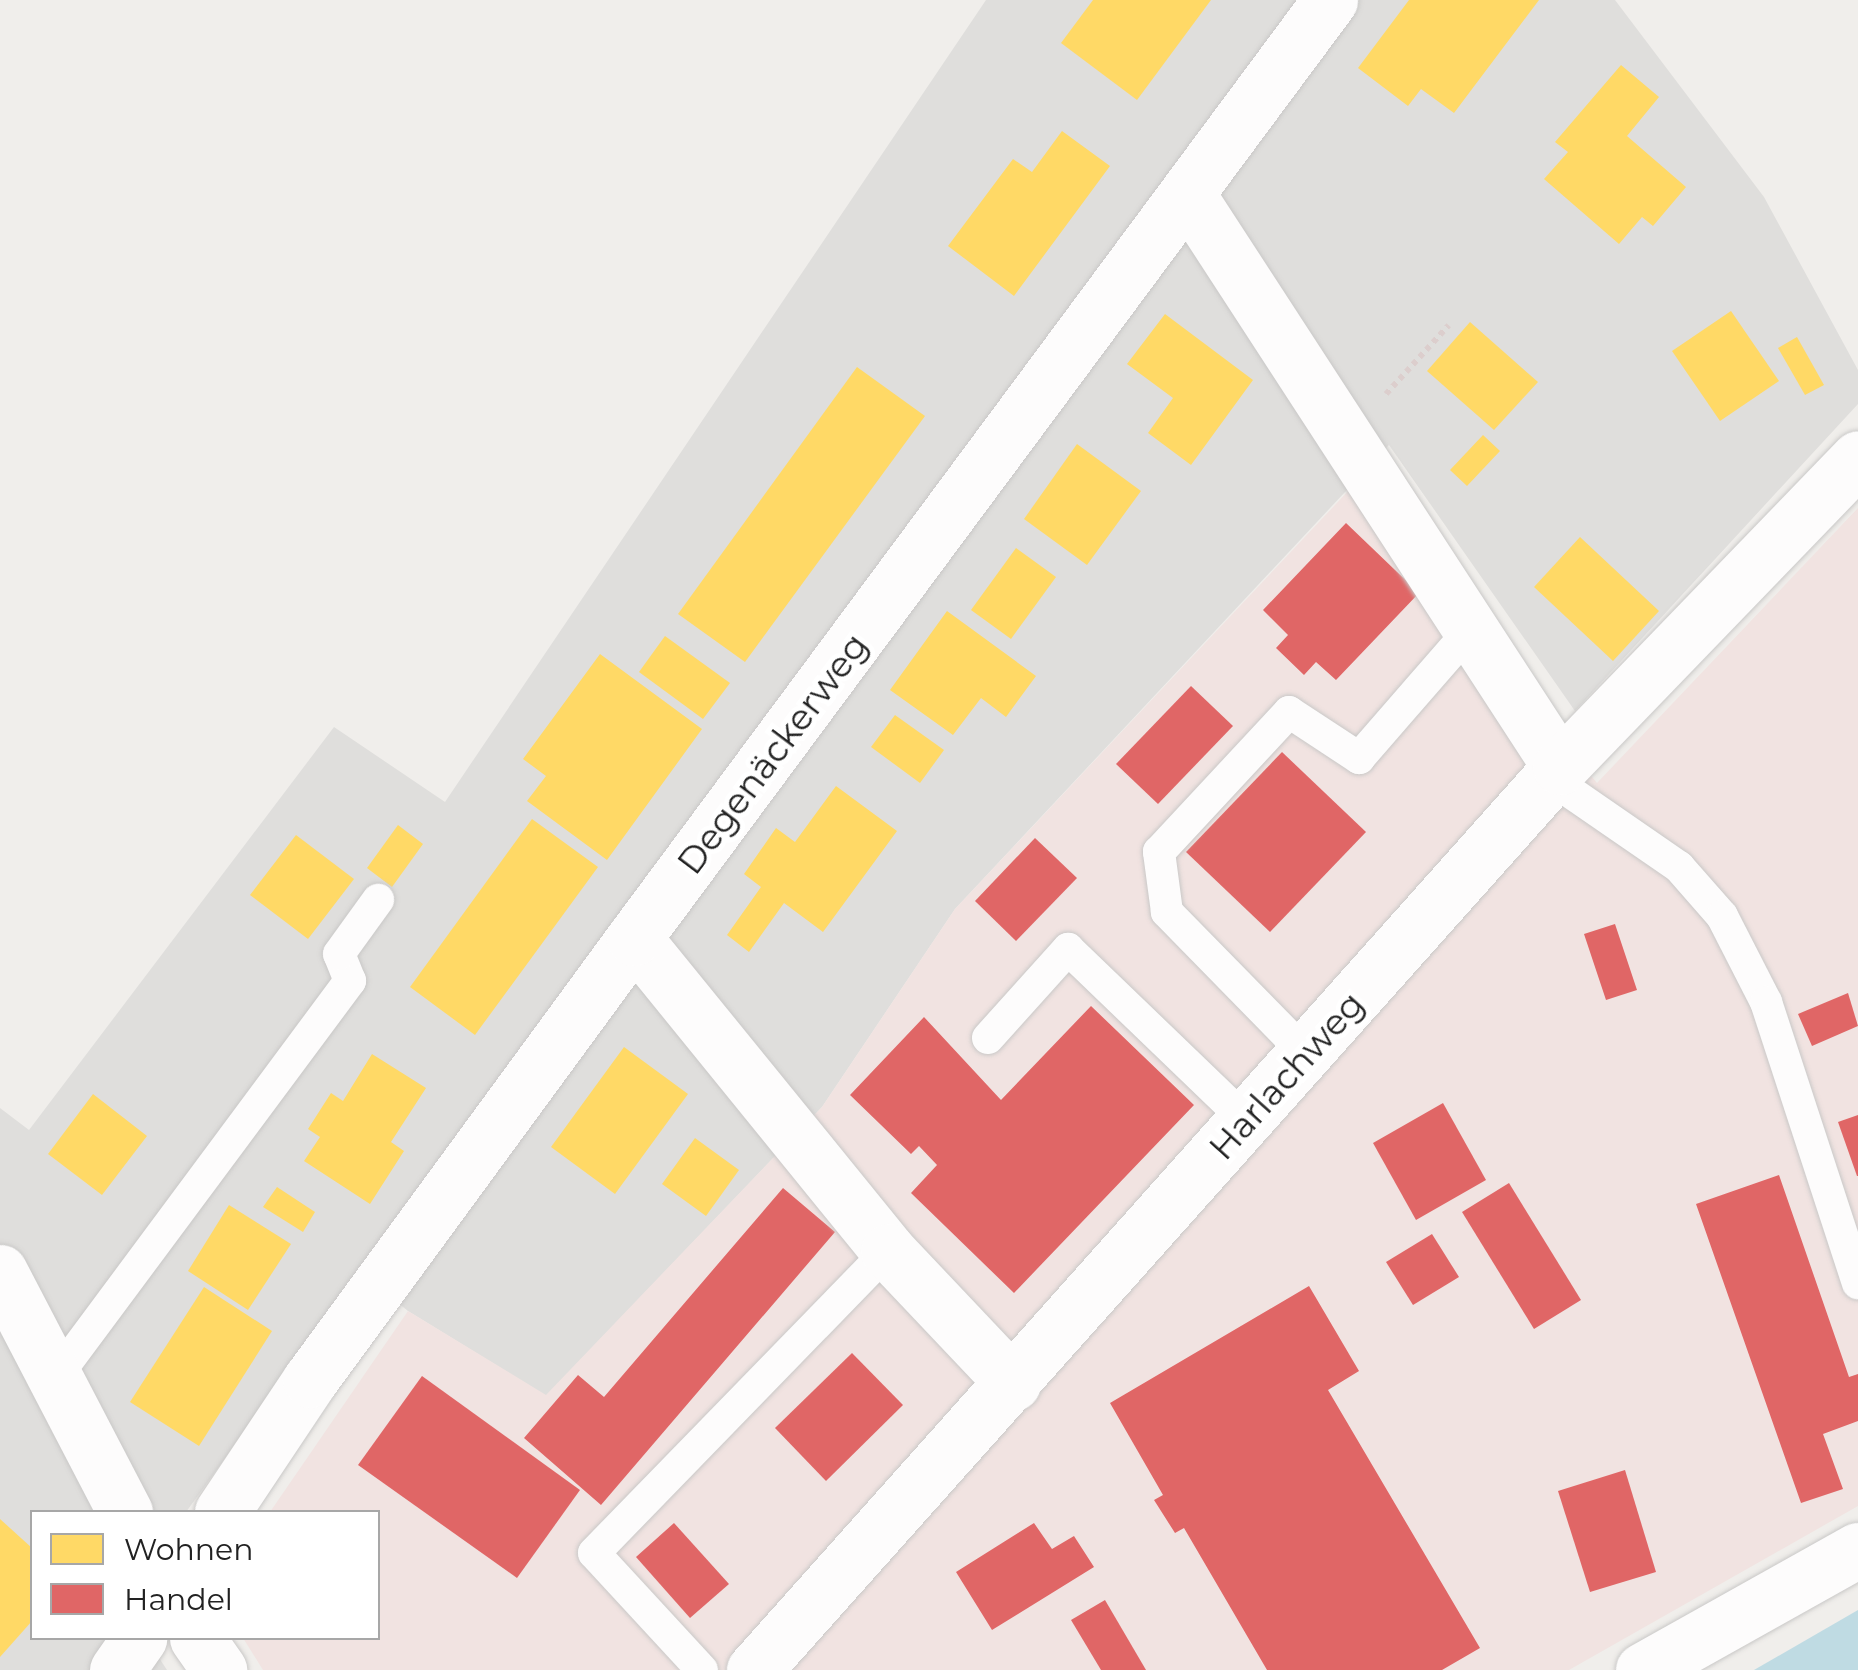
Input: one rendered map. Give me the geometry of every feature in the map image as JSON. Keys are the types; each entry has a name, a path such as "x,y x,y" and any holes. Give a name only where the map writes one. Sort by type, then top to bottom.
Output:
{"street":[{"name":"Degenäckerweg","path":"223,1510 310,1380 1330,0"},
{"path":"1188,195 1471,629 1555,772"},
{"name":"Harlachweg","path":"754,1670 1555,772 1858,458"},
{"path":"634,938 888,1251 1013,1383"},
{"path":"0,1272 124,1510"},
{"path":"1642,1670 1858,1550"},
{"path":"118,1670 138,1640"},
{"path":"197,1640 219,1670"}],"lane":[{"path":"1306,1054 1167,912 1159,852 1289,712 1359,758 1471,629"},
{"path":"1555,772 1679,866 1722,916 1766,1002 1858,1283"},
{"path":"55,1378 350,981 338,954 378,900"},
{"path":"988,1038 1068,950 1247,1121"},
{"path":"702,1670 594,1553 888,1251"}],"path":[{"path":"1345,438 1450,325"}],"shaded area":[{"path":"986,0 1615,0 1764,197 1858,370 1858,404 1575,711 1389,445 955,909 822,1107 546,1396 408,1311 360,1272 187,1510 30,1510 30,1640 147,1640 167,1670 0,1670 0,1108 29,1130 334,727 445,802"},
{"path":"1351,488 1597,783 1858,508 1858,1506 1569,1670 263,1670 244,1640 380,1640 380,1510 271,1510 408,1311 546,1395 822,1107 955,909"}],"water":[{"path":"1858,1610 1858,1670 1754,1670"}],"building: Wohnen":[{"path":"1093,0 1211,0 1137,100 1061,43"},
{"path":"1409,0 1539,0 1454,113 1421,89 1408,106 1358,68"},
{"path":"1621,65 1659,97 1627,136 1686,187 1653,226 1642,217 1619,244 1544,179 1568,152 1555,142"},
{"path":"1062,131 1110,166 1014,296 948,246 1013,159 1032,172"},
{"path":"1731,311 1779,381 1720,421 1672,351"},
{"path":"1165,314 1253,380 1191,465 1148,433 1173,398 1127,364"},
{"path":"1470,322 1538,382 1494,430 1427,371"},
{"path":"1797,337 1824,385 1805,395 1778,348"},
{"path":"857,367 925,416 745,662 678,614"},
{"path":"1483,435 1500,451 1467,486 1450,470"},
{"path":"1077,444 1141,491 1087,565 1024,519"},
{"path":"1580,537 1659,611 1613,661 1534,587"},
{"path":"1016,548 1056,577 1011,639 971,610"},
{"path":"947,611 1036,676 1006,717 981,698 953,735 890,690"},
{"path":"665,636 730,683 703,719 639,672"},
{"path":"600,654 702,729 607,860 527,801 546,776 523,759"},
{"path":"895,715 944,750 920,783 871,747"},
{"path":"836,786 897,831 823,932 784,903 749,952 727,935 761,887 744,874 776,828 795,842"},
{"path":"532,819 598,867 475,1035 410,987"},
{"path":"398,825 423,844 392,887 367,868"},
{"path":"296,835 354,879 308,939 250,895"},
{"path":"624,1047 688,1094 615,1194 551,1147"},
{"path":"372,1054 426,1088 391,1142 404,1151 370,1204 304,1161 320,1137 308,1129 331,1093 343,1101"},
{"path":"93,1094 147,1136 102,1195 48,1154"},
{"path":"695,1138 739,1170 706,1216 662,1184"},
{"path":"277,1187 315,1212 303,1232 263,1207"},
{"path":"229,1205 291,1244 248,1310 188,1271"},
{"path":"204,1287 272,1331 199,1446 130,1402"},
{"path":"0,1519 30,1546 30,1623 0,1657"}],"building: Handel":[{"path":"1346,523 1419,593 1336,680 1316,662 1304,675 1276,648 1288,635 1263,610"},
{"path":"1191,686 1233,726 1158,804 1116,764"},
{"path":"1282,752 1366,832 1270,932 1186,852"},
{"path":"1035,838 1077,878 1016,941 975,901"},
{"path":"1615,924 1637,990 1606,1000 1584,934"},
{"path":"1848,993 1858,1026 1812,1046 1798,1014"},
{"path":"1091,1006 1194,1105 1014,1293 911,1193 937,1165 919,1146 911,1154 850,1095 924,1017 1001,1100"},
{"path":"1443,1103 1486,1180 1416,1220 1373,1143"},
{"path":"1858,1115 1858,1176 1857,1176 1838,1122"},
{"path":"1779,1175 1849,1377 1858,1374 1858,1421 1823,1434 1843,1489 1801,1503 1696,1204"},
{"path":"1509,1183 1581,1300 1534,1329 1462,1212"},
{"path":"783,1188 835,1232 601,1505 524,1438 578,1375 604,1397"},
{"path":"1432,1234 1459,1277 1413,1305 1386,1262"},
{"path":"1309,1286 1359,1371 1328,1390 1480,1648 1442,1670 1267,1670 1184,1528 1175,1533 1154,1500 1163,1495 1110,1403"},
{"path":"852,1353 903,1405 826,1481 775,1428"},
{"path":"422,1376 580,1490 517,1578 358,1465"},
{"path":"1625,1470 1656,1572 1590,1592 1558,1491"},
{"path":"674,1523 729,1584 690,1618 636,1557"},
{"path":"1034,1523 1052,1549 1074,1536 1094,1567 992,1630 956,1572"},
{"path":"1105,1600 1146,1670 1101,1670 1071,1620"}]}
